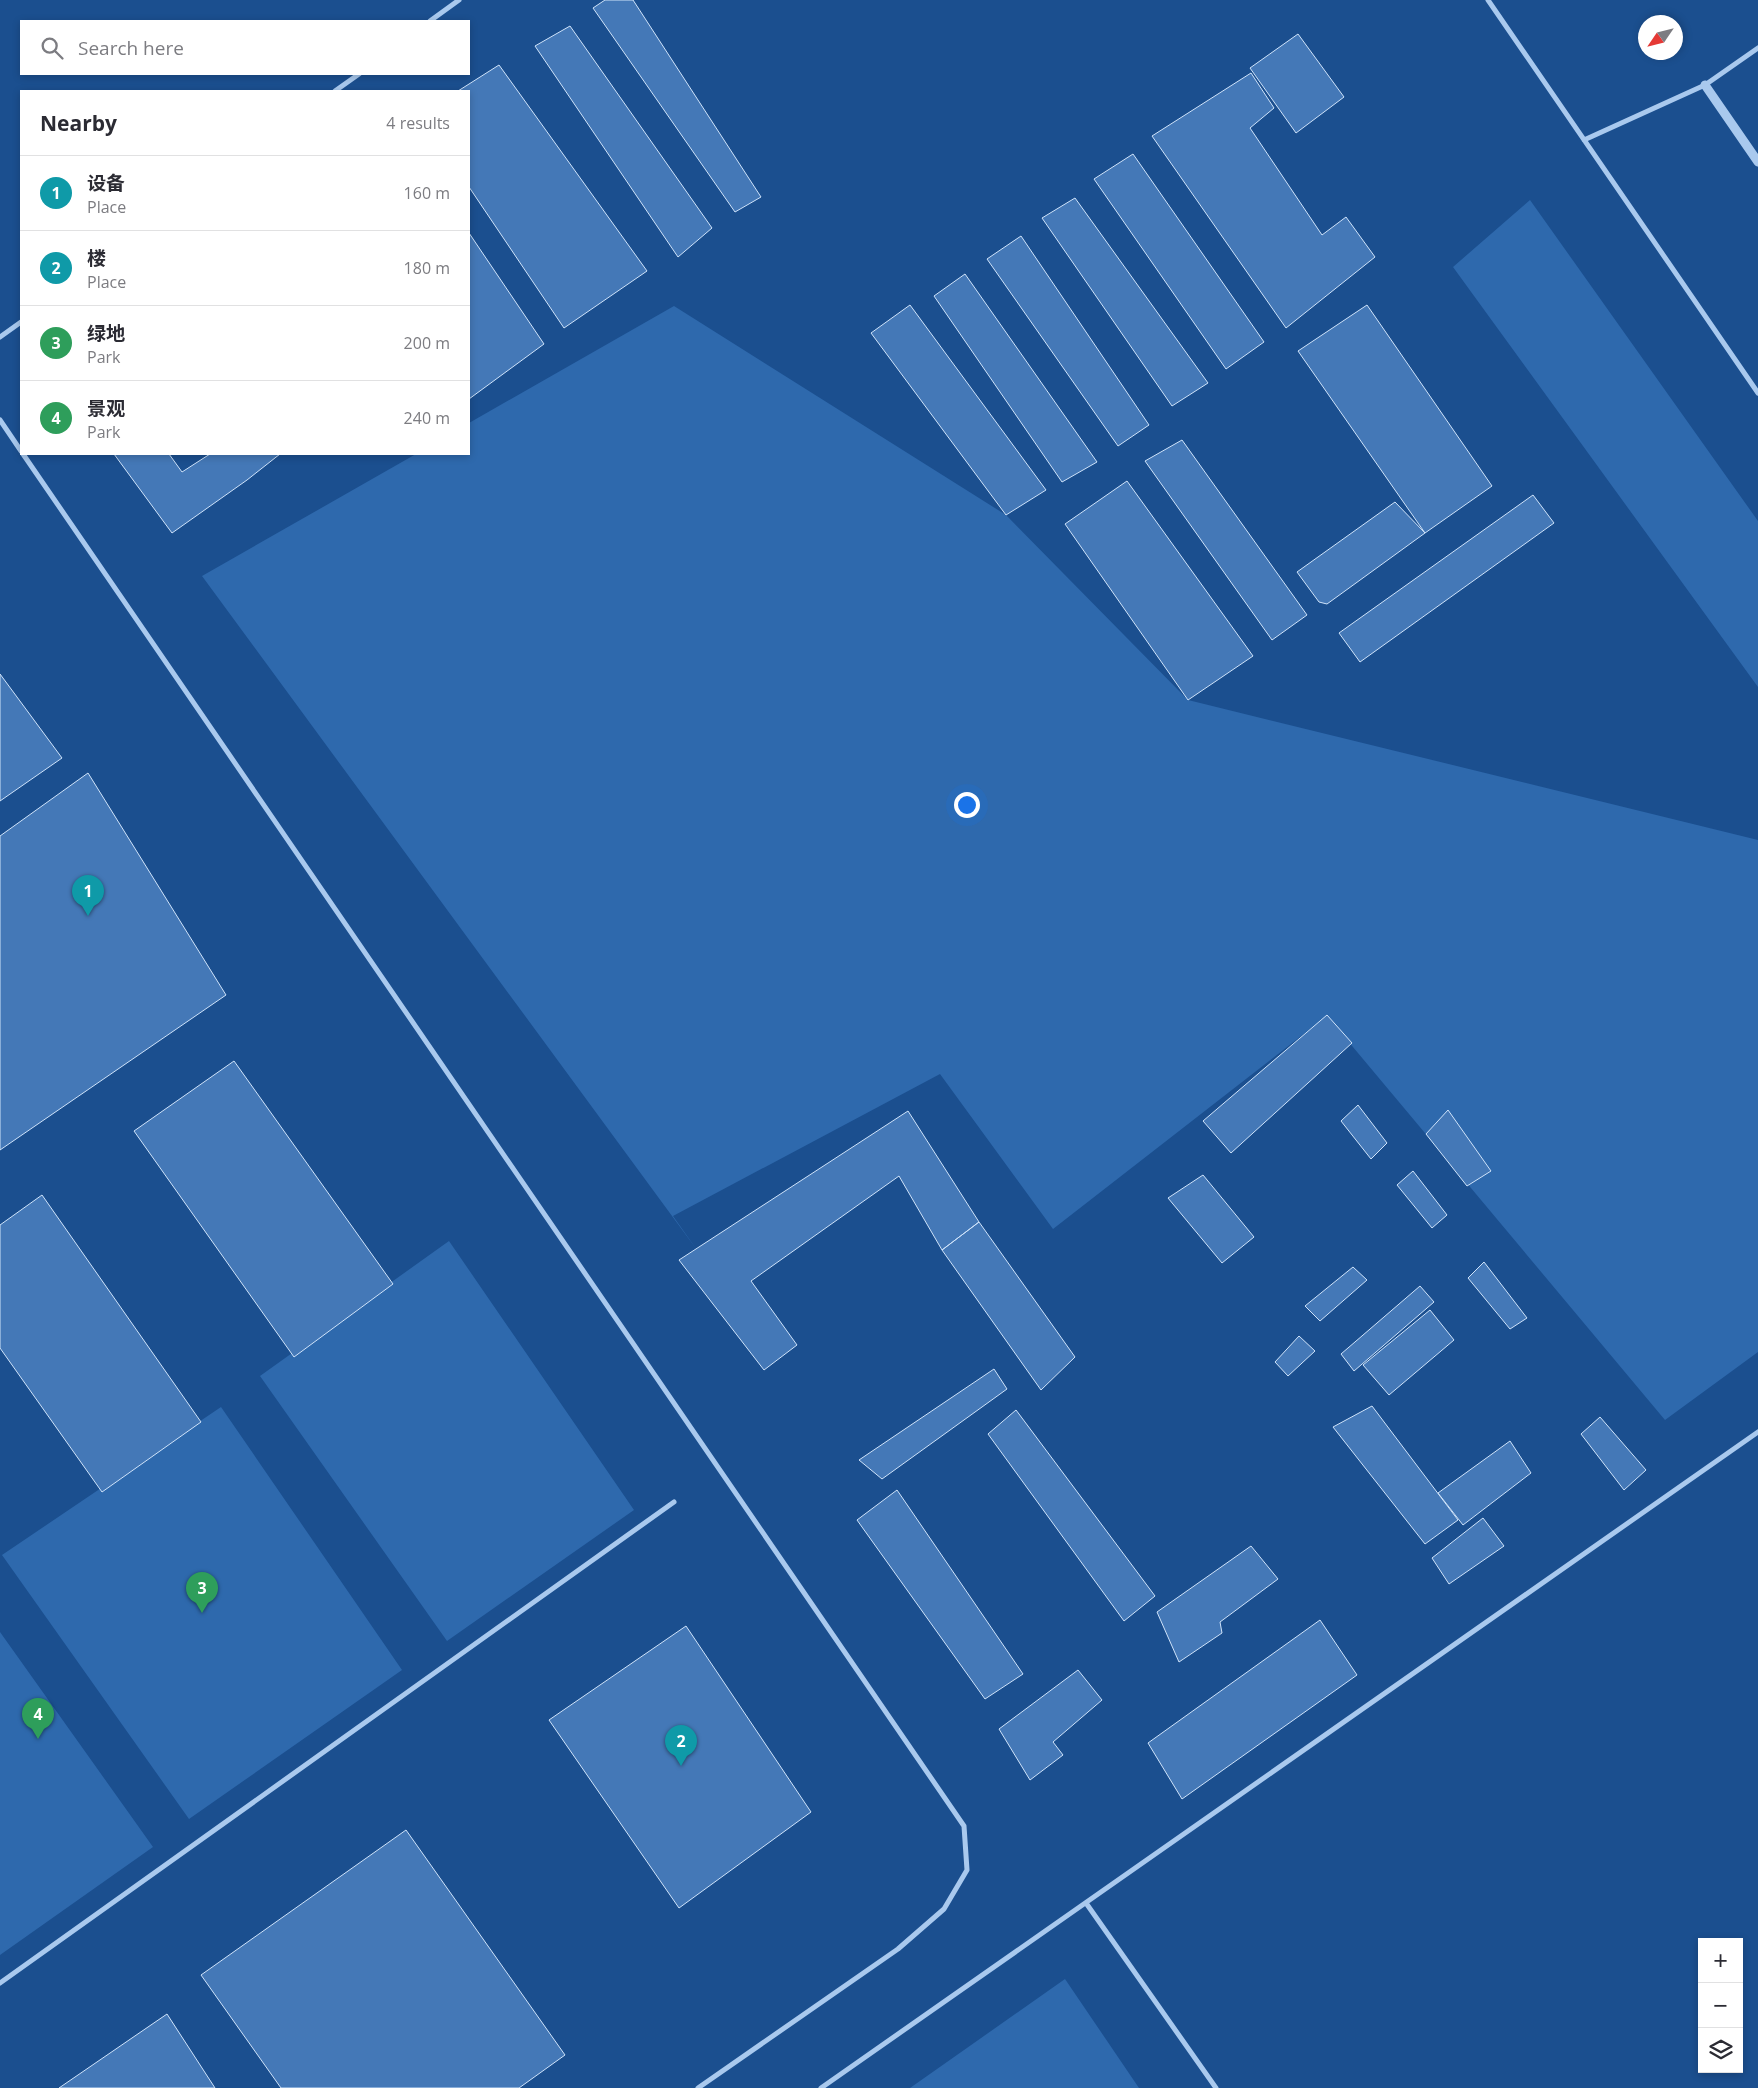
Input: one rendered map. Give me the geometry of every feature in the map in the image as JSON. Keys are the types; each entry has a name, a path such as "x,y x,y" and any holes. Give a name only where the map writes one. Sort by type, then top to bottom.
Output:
{"street":[{"path":"431,20 459,0"},
{"path":"1488,0 1758,393"},
{"path":"1584,140 1705,85 1758,48"},
{"path":"336,90 357,75"},
{"path":"1705,85 1758,162"},
{"path":"0,337 20,323"},
{"path":"0,420 20,449"},
{"path":"24,455 964,1826 968,1870 944,1909 898,1949 698,2088"},
{"path":"821,2088 1758,1432"},
{"path":"0,1984 674,1502"},
{"path":"1086,1903 1216,2088"}],"shaded area":[{"path":"1530,200 1758,521 1758,687 1453,267"},
{"path":"674,306 1006,515 1188,700 1758,840 1758,1352 1665,1420 1327,1016 1053,1229 940,1074 673,1216 697,1250 202,576 414,455 470,455 470,422"},
{"path":"449,1241 634,1510 447,1641 260,1376"},
{"path":"221,1407 402,1670 189,1819 2,1555"},
{"path":"0,1632 153,1847 0,1955"},
{"path":"1065,1979 1139,2088 910,2088"}],"building":[{"path":"605,0 633,0 761,197 735,212 593,8"},
{"path":"570,26 712,228 678,257 535,46"},
{"path":"1298,34 1344,97 1296,133 1250,68"},
{"path":"499,65 647,271 564,328 470,188 470,90 460,90"},
{"path":"1251,73 1274,108 1250,128 1322,235 1346,217 1375,257 1286,328 1152,136"},
{"path":"1133,154 1264,342 1226,369 1094,179"},
{"path":"1075,198 1208,383 1172,406 1042,218"},
{"path":"470,234 544,344 470,398"},
{"path":"1021,236 1149,425 1118,446 987,259"},
{"path":"965,274 1097,462 1062,482 934,296"},
{"path":"910,305 1046,490 1006,515 871,333"},
{"path":"1367,305 1492,486 1425,533 1298,351"},
{"path":"1182,440 1307,615 1272,640 1145,461"},
{"path":"115,455 170,455 182,472 208,455 279,455 247,480 172,533"},
{"path":"1127,481 1253,656 1188,700 1065,524"},
{"path":"1533,495 1554,523 1360,662 1339,633"},
{"path":"1395,502 1425,533 1327,604 1319,602 1297,572"},
{"path":"0,674 62,758 0,801"},
{"path":"88,773 226,995 0,1150 0,836"},
{"path":"1327,1015 1352,1043 1231,1153 1203,1121"},
{"path":"234,1061 393,1284 294,1357 134,1131"},
{"path":"1358,1105 1387,1143 1371,1159 1341,1121"},
{"path":"1448,1110 1491,1171 1467,1186 1426,1134"},
{"path":"908,1111 979,1222 942,1250 899,1176 751,1281 797,1345 764,1370 679,1260"},
{"path":"1413,1171 1447,1215 1432,1228 1397,1185"},
{"path":"1203,1175 1254,1237 1222,1263 1168,1198"},
{"path":"42,1195 201,1422 102,1492 0,1348 0,1225"},
{"path":"979,1222 1075,1357 1041,1390 942,1250"},
{"path":"1484,1262 1527,1318 1510,1329 1468,1278"},
{"path":"1353,1267 1367,1280 1320,1321 1305,1306"},
{"path":"1420,1286 1434,1302 1354,1371 1341,1354"},
{"path":"1430,1310 1454,1340 1389,1395 1363,1365"},
{"path":"1299,1336 1315,1351 1288,1376 1275,1362"},
{"path":"994,1369 1007,1389 882,1479 859,1460"},
{"path":"1372,1406 1458,1520 1425,1544 1333,1427"},
{"path":"1016,1410 1155,1596 1124,1621 988,1434"},
{"path":"1600,1417 1646,1470 1624,1490 1581,1434"},
{"path":"1510,1441 1531,1473 1463,1525 1438,1493"},
{"path":"897,1490 1023,1674 985,1699 857,1520"},
{"path":"1483,1518 1504,1546 1449,1584 1432,1558"},
{"path":"1251,1546 1278,1579 1220,1622 1222,1633 1179,1662 1157,1612"},
{"path":"1320,1620 1357,1675 1182,1799 1148,1743"},
{"path":"686,1626 811,1812 679,1908 549,1720"},
{"path":"1078,1670 1102,1700 1053,1742 1063,1755 1030,1780 999,1729"},
{"path":"406,1830 565,2055 519,2088 281,2088 201,1975"},
{"path":"167,2014 215,2088 59,2088"}],"place":[{"name":"设备","path":"88,916"},
{"name":"绿地","path":"202,1613"},
{"name":"景观","path":"38,1739"},
{"name":"楼","path":"681,1766"}]}
